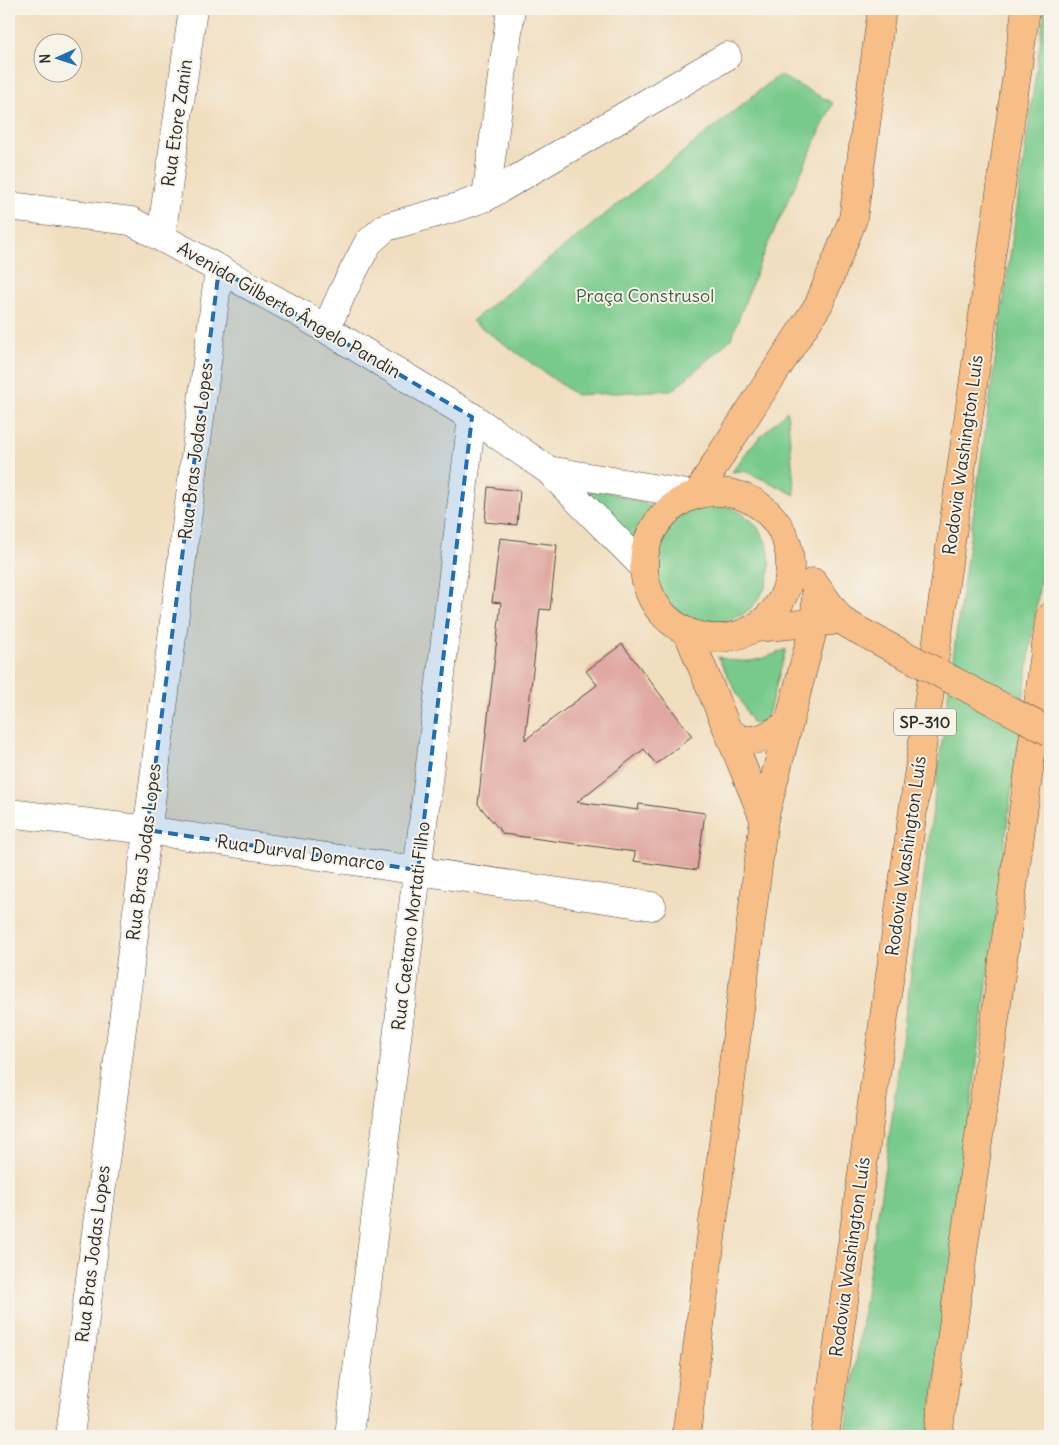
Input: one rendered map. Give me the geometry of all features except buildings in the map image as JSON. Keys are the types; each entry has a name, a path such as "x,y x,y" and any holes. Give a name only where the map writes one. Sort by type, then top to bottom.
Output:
{"main road":[{"path":"696,494 819,304 852,219 882,9"},
{"name":"Rodovia Washington Luís","path":"825,1436 1026,9"},
{"path":"723,491 747,497 767,510 782,530 790,553 791,571 788,588 780,604 769,618 756,628 740,636 723,639 705,638 688,633 670,622 656,607 647,588 644,567 649,537 667,511 679,502 696,494 723,491"},
{"path":"790,553 816,587 837,624"},
{"path":"938,1436 1050,616"},
{"path":"686,1436 764,819 788,723 837,624"},
{"path":"756,628 837,624 1050,732"},
{"path":"688,633 764,819"},
{"path":"728,731 743,739 752,739 765,737 788,723"}],"street":[{"name":"Rua Etore Zanin","path":"161,237 193,9"},
{"path":"486,197 511,9"},
{"path":"326,329 368,243 386,226 458,207 486,197 727,56"},
{"name":"Avenida Gilberto Ângelo Pandin","path":"9,206 131,221 326,329 472,417 548,470 644,567"},
{"name":"Rua Bras Jodas Lopes","path":"70,1436 219,269"},
{"name":"Rua Caetano Mortati Filho","path":"348,1436 472,417"},
{"name":"Avenida Gilberto Ângelo Pandin","path":"548,470 696,494"},
{"name":"Rua Durval Domarco","path":"9,813 147,830 652,906"}],"highlighted area":[{"path":"219,269 472,417 418,870 147,830"}],"green space":[{"path":"1045,9 1050,9 1050,512 1024,693 943,1330 927,1436 845,1436 890,1132 955,643"},
{"name":"Praça Construsol","path":"779,75 833,103 762,257 731,339 673,390 576,395 472,321"},
{"path":"787,411 795,495 744,471 732,472 752,445"},
{"path":"572,481 653,506 635,532 632,540"},
{"path":"710,504 733,508 753,521 766,541 770,564 766,587 753,607 733,620 710,624 687,620 667,607 654,587 650,564 654,541 667,521 687,508"},
{"path":"786,649 766,722 753,724 718,657 745,661 760,659"}]}
